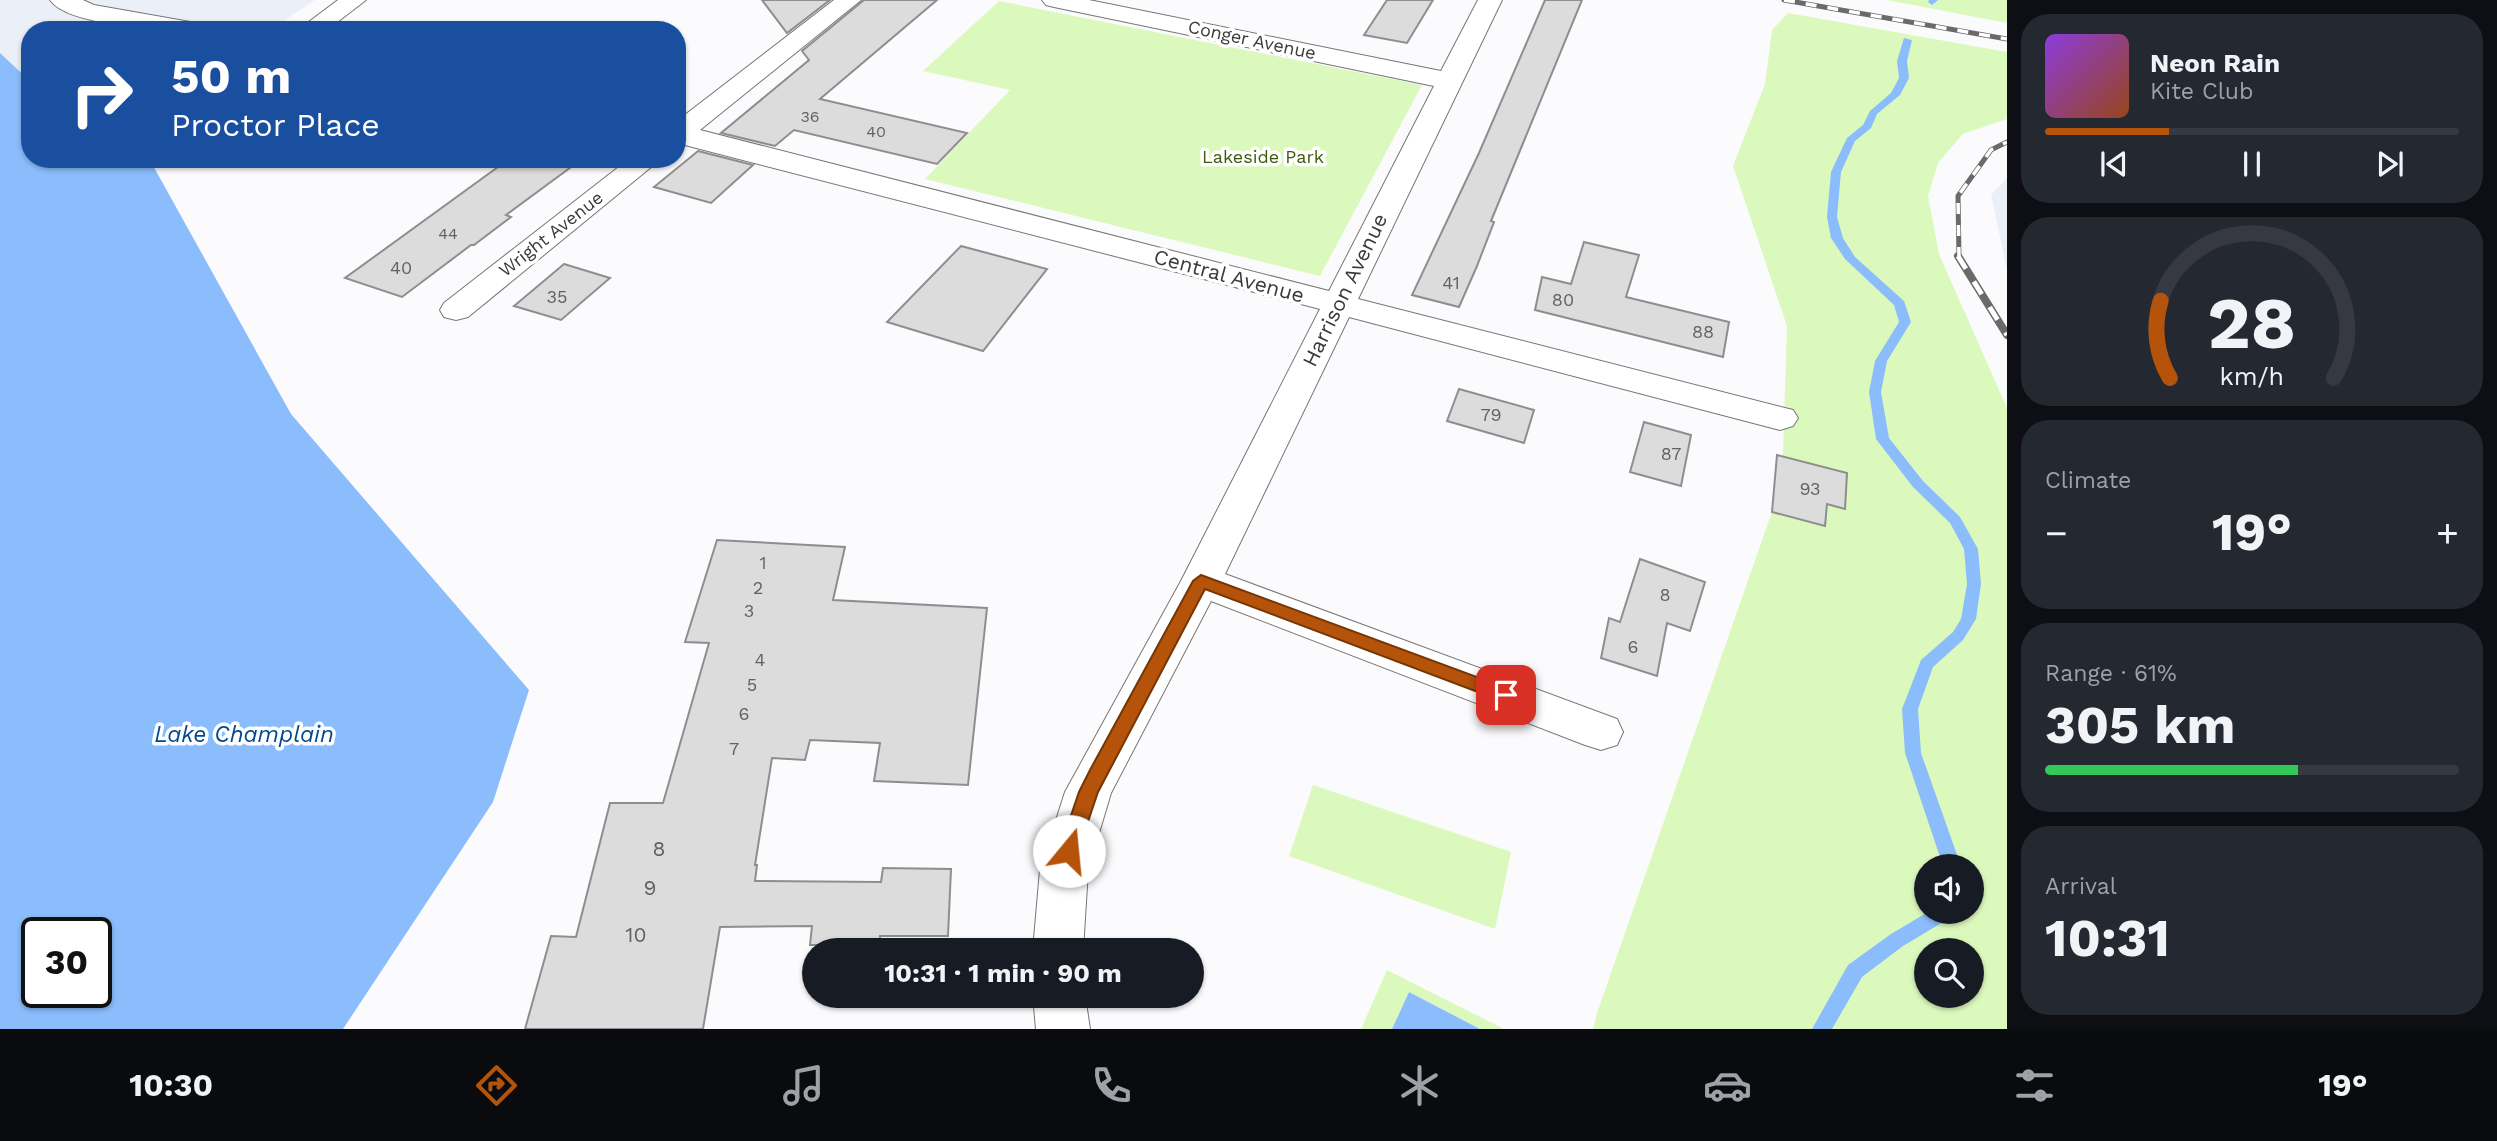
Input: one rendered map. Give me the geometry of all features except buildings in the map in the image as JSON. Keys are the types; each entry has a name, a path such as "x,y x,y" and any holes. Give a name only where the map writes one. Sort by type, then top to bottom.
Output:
{"street":[{"path":"62,0 88,10 147,21"},
{"path":"323,21 354,0"},
{"path":"686,128 849,0"},
{"name":"Conger Avenue","path":"1054,0 1450,80"},
{"name":"Harrison Avenue","path":"1059,938 1064,870 1088,792 1201,581 1490,0"},
{"name":"Central Avenue","path":"686,136 1780,418"},
{"name":"Wright Avenue","path":"456,310 636,168"},
{"path":"1201,581 1601,732"},
{"path":"1060,1008 1063,1029"}],"shaded area":[{"path":"0,0 315,0 284,21 21,21 21,73 0,53"},
{"path":"2007,178 2007,270 1991,195"}],"green space":[{"path":"1887,0 2007,0 2007,23"},
{"name":"Lakeside Park","path":"999,1 1422,85 1320,276 925,179 1010,90 923,71"},
{"path":"1788,13 2007,52 2007,119 1963,134 1938,163 1928,196 1939,254 2007,408 2007,1029 1593,1029 1782,483 1787,326 1733,166 1765,84 1772,30"},
{"path":"1313,785 1511,852 1495,929 1289,856"},
{"path":"1387,970 1504,1029 1480,1029 1409,992 1392,1029 1361,1029"}],"water":[{"name":"Lake Champlain","path":"0,53 21,73 21,168 154,168 291,414 529,690 493,802 343,1029 0,1029"},
{"path":"1409,992 1480,1029 1392,1029"}],"waterway":[{"path":"1907,40 1902,61 1904,78 1895,95 1873,113 1867,126 1851,140 1836,172 1832,217 1837,238 1851,259 1900,304 1905,322 1881,361 1875,392 1883,439 1918,484 1955,520 1971,549 1974,584 1968,619 1958,636 1926,664 1910,709 1913,753 1948,854"},
{"path":"1822,1029 1855,971 1924,924"}],"railway":[{"path":"1784,0 2007,39"},
{"path":"1959,258 1958,196 1991,150 2007,142"},
{"path":"1959,258 2007,335"}],"route":[{"path":"1069,851 1088,792 1201,581 1506,695"}]}
